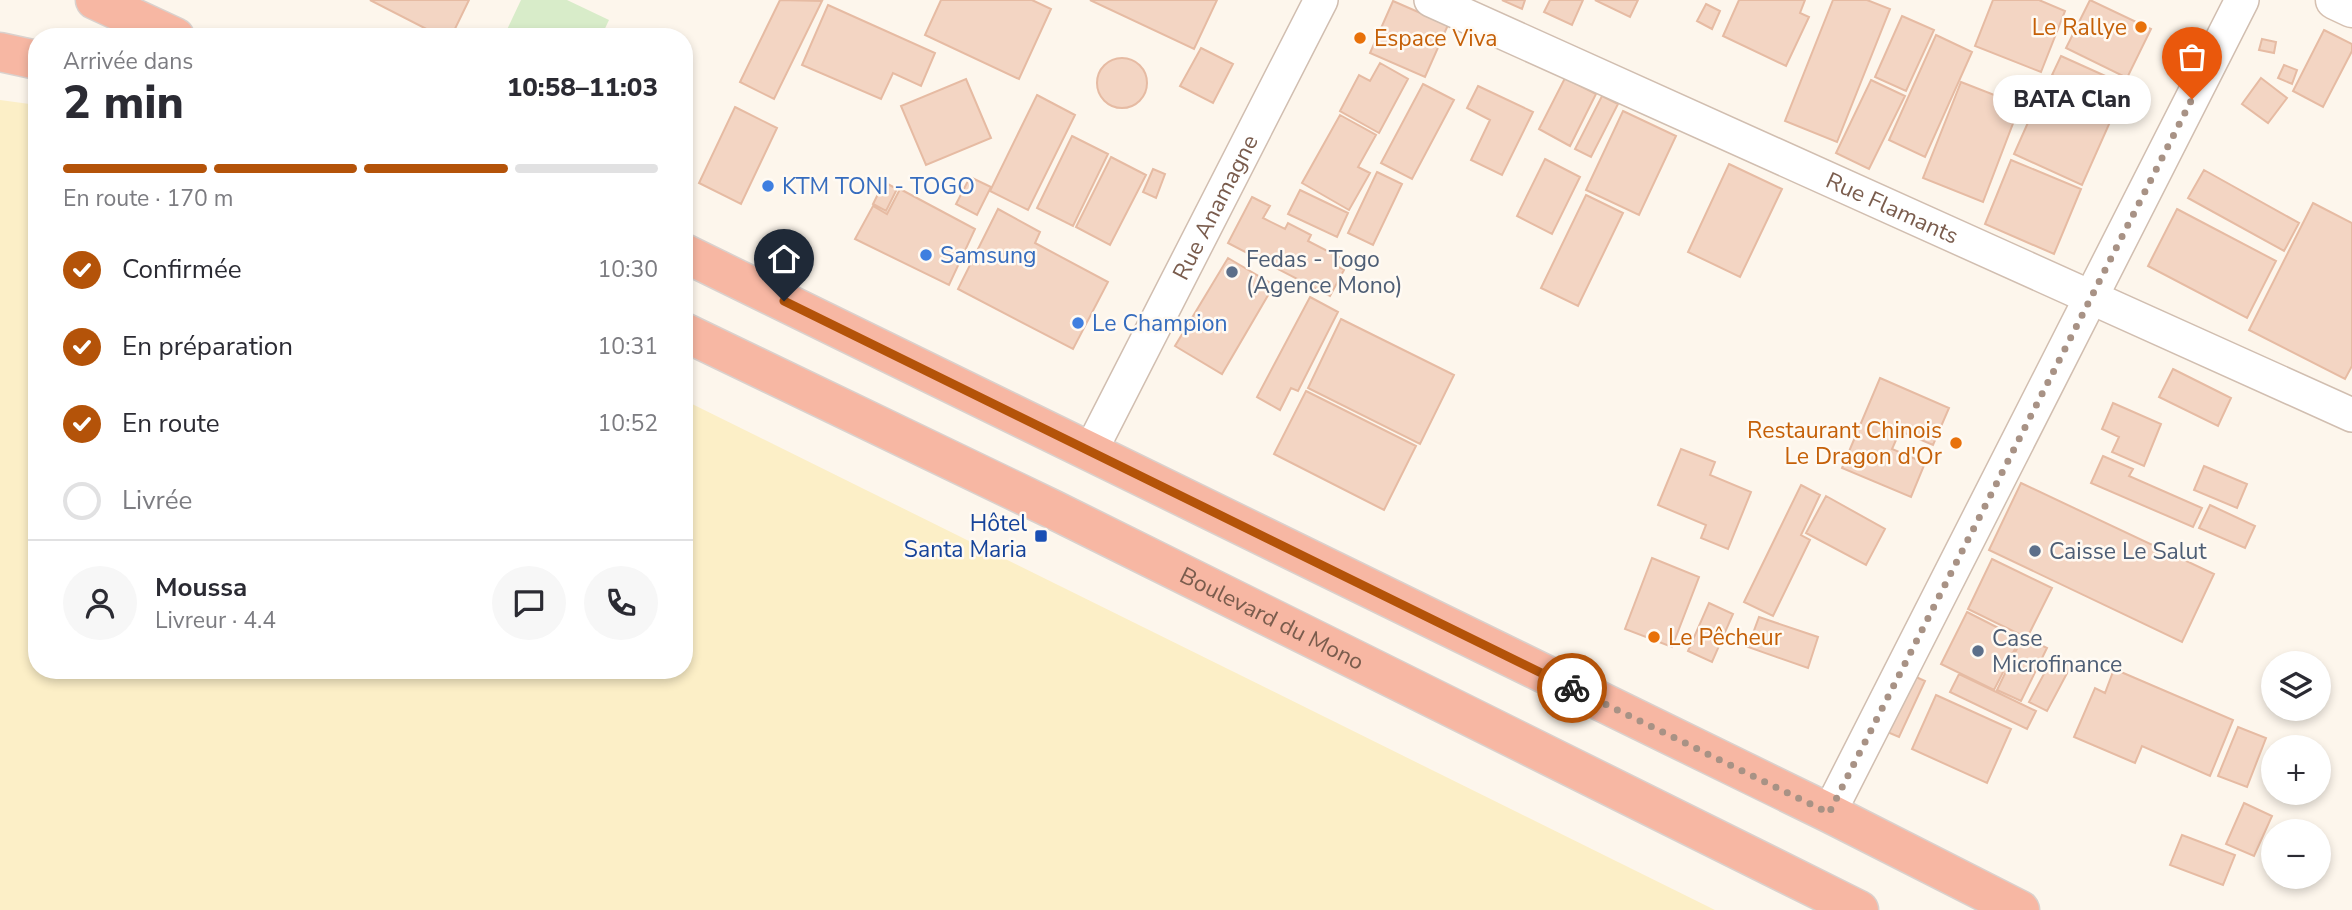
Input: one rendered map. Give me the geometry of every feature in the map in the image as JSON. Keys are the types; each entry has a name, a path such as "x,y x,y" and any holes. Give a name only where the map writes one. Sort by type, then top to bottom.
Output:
{"highway":[{"path":"95,0 156,28"},
{"path":"0,52 28,58"},
{"path":"693,257 1829,813 2020,910"},
{"name":"Boulevard du Mono","path":"693,336 1052,509 1859,910"}],"street":[{"name":"Rue Anamagne","path":"1090,452 1321,0"},
{"name":"Rue Flamants","path":"1431,0 2352,415"},
{"path":"1829,813 2242,0"},
{"path":"2336,0 2352,8"}],"green space":[{"path":"521,0 567,0 609,20 605,28 508,28"}],"sand":[{"path":"0,100 28,104 28,679 693,679 693,404 1715,910 0,910"}],"building":[{"path":"370,0 469,0 455,28 424,28"},
{"path":"780,0 822,1 774,99 740,82"},
{"path":"941,0 1032,0 1051,9 1019,79 925,35"},
{"path":"1090,0 1217,0 1194,49"},
{"path":"1502,0 1525,0 1522,9"},
{"path":"1550,0 1583,0 1572,25 1544,12"},
{"path":"1595,0 1638,0 1630,17"},
{"path":"1739,0 1805,0 1800,13 1809,17 1786,66 1723,36"},
{"path":"1833,0 1867,0 1890,9 1837,142 1785,121"},
{"path":"1993,0 2039,0 2065,11 2041,72 1975,46"},
{"path":"2090,0 2151,29 2127,78 2066,48"},
{"path":"1393,1 1448,25 1425,77 1370,53"},
{"path":"1706,4 1720,11 1712,29 1697,21"},
{"path":"828,5 935,53 921,86 893,73 881,99 802,65"},
{"path":"1902,16 1934,30 1906,91 1875,77"},
{"path":"2324,30 2352,44 2352,51 2323,107 2293,91"},
{"path":"1936,35 1972,52 1925,157 1889,140"},
{"path":"2262,39 2276,42 2274,53 2259,50"},
{"path":"1201,48 1233,64 1213,103 1180,86"},
{"path":"2061,56 2130,87 2122,106 2052,75"},
{"path":"1122,58 1140,65 1147,83 1140,101 1122,108 1104,101 1097,83 1104,65"},
{"path":"1380,63 1408,79 1379,133 1340,111 1359,75 1370,81"},
{"path":"2284,65 2297,70 2292,84 2278,78"},
{"path":"1565,78 1596,94 1570,146 1539,129"},
{"path":"2261,78 2287,98 2268,123 2242,104"},
{"path":"966,79 991,138 926,165 901,106"},
{"path":"1871,80 1905,96 1869,169 1836,153"},
{"path":"1961,82 2020,105 1983,202 1923,178"},
{"path":"2046,82 2114,113 2082,185 2014,154"},
{"path":"1423,84 1454,100 1412,179 1381,163"},
{"path":"1478,86 1533,112 1502,175 1471,160 1490,120 1467,108"},
{"path":"1037,95 1075,115 1028,210 990,191"},
{"path":"1602,96 1618,104 1591,157 1575,149"},
{"path":"735,107 777,128 741,204 699,183"},
{"path":"1623,111 1676,136 1639,215 1586,190"},
{"path":"1340,115 1376,135 1358,167 1370,173 1349,210 1302,183"},
{"path":"1072,136 1108,154 1073,226 1037,208"},
{"path":"1111,157 1146,175 1110,245 1076,227"},
{"path":"1545,159 1580,177 1552,234 1517,216"},
{"path":"2011,160 2081,189 2054,254 1985,224"},
{"path":"1729,164 1782,189 1740,277 1688,252"},
{"path":"1153,169 1165,174 1156,198 1143,192"},
{"path":"2204,170 2299,223 2284,251 2188,198"},
{"path":"1377,172 1402,184 1373,245 1348,233"},
{"path":"970,177 991,187 977,215 956,204"},
{"path":"884,182 897,189 886,211 873,204"},
{"path":"900,189 975,229 949,285 855,239 873,206 887,214"},
{"path":"1300,190 1348,213 1337,237 1288,214"},
{"path":"1586,195 1623,213 1578,306 1541,288"},
{"path":"1252,197 1270,206 1263,218 1285,229 1288,223 1311,235 1308,241 1339,257 1335,265 1344,270 1330,296 1228,243"},
{"path":"2313,203 2352,223 2352,366 2345,379 2249,330"},
{"path":"998,209 1040,232 1035,243 1108,282 1073,349 958,289"},
{"path":"2177,209 2276,261 2247,318 2148,266"},
{"path":"1228,258 1274,285 1222,374 1175,346"},
{"path":"1310,297 1338,312 1298,391 1291,388 1280,410 1257,397"},
{"path":"1341,319 1454,375 1420,444 1308,388"},
{"path":"2173,369 2231,398 2218,426 2159,397"},
{"path":"1880,378 1949,408 1933,445 1900,431 1892,449 1925,463 1911,497 1842,468"},
{"path":"1306,391 1416,446 1384,510 1274,454"},
{"path":"2113,403 2161,424 2144,466 2112,452 2119,437 2102,429"},
{"path":"1681,449 1715,462 1710,475 1751,492 1728,549 1701,538 1706,525 1658,505"},
{"path":"2103,456 2133,469 2129,476 2202,508 2193,527 2091,483"},
{"path":"2204,466 2247,484 2237,508 2194,490"},
{"path":"2021,483 2214,574 2182,642 1989,550"},
{"path":"1801,485 1820,495 1801,535 1810,540 1773,616 1744,602"},
{"path":"1826,496 1885,529 1866,565 1806,533"},
{"path":"2210,505 2255,526 2245,548 2199,528"},
{"path":"1652,558 1699,577 1672,647 1625,629"},
{"path":"1992,559 2052,588 2027,638 1968,609"},
{"path":"1709,603 1733,614 1712,662 1688,651"},
{"path":"1967,612 2020,639 1994,690 1941,664"},
{"path":"1759,617 1818,637 1808,668 1748,647"},
{"path":"2023,636 2047,648 2021,701 1997,690"},
{"path":"2054,655 2072,664 2047,711 2029,702"},
{"path":"2114,669 2233,720 2210,776 2142,746 2135,763 2074,737 2095,688 2105,693"},
{"path":"1959,674 2036,711 2027,729 1950,692"},
{"path":"1916,677 1925,681 1899,737 1878,728"},
{"path":"1936,695 2011,729 1987,783 1912,749"},
{"path":"2238,727 2261,736 2261,751 2247,787 2218,776"},
{"path":"2244,803 2272,816 2271,819 2261,819 2261,840 2254,856 2226,844"},
{"path":"2182,835 2235,855 2223,885 2170,865"}],"way so far":[{"path":"1572,688 1829,813 2192,99"}],"place":[{"name":"Le Rallye","path":"2141,27"},
{"name":"Espace Viva","path":"1360,38"},
{"name":"BATA Clan","path":"2192,99"},
{"name":"KTM TONI - TOGO","path":"768,186"},
{"name":"Samsung","path":"926,255"},
{"name":"Fedas - Togo (Agence Mono)","path":"1232,272"},
{"name":"Le Champion","path":"1078,323"},
{"name":"Restaurant Chinois Le Dragon d'Or","path":"1956,443"},
{"name":"Hôtel Santa Maria","path":"1041,536"},
{"name":"Caisse Le Salut","path":"2035,551"},
{"name":"Le Pêcheur","path":"1654,637"},
{"name":"Case Microfinance","path":"1978,651"}],"route":[{"path":"784,301 1572,688"}]}
